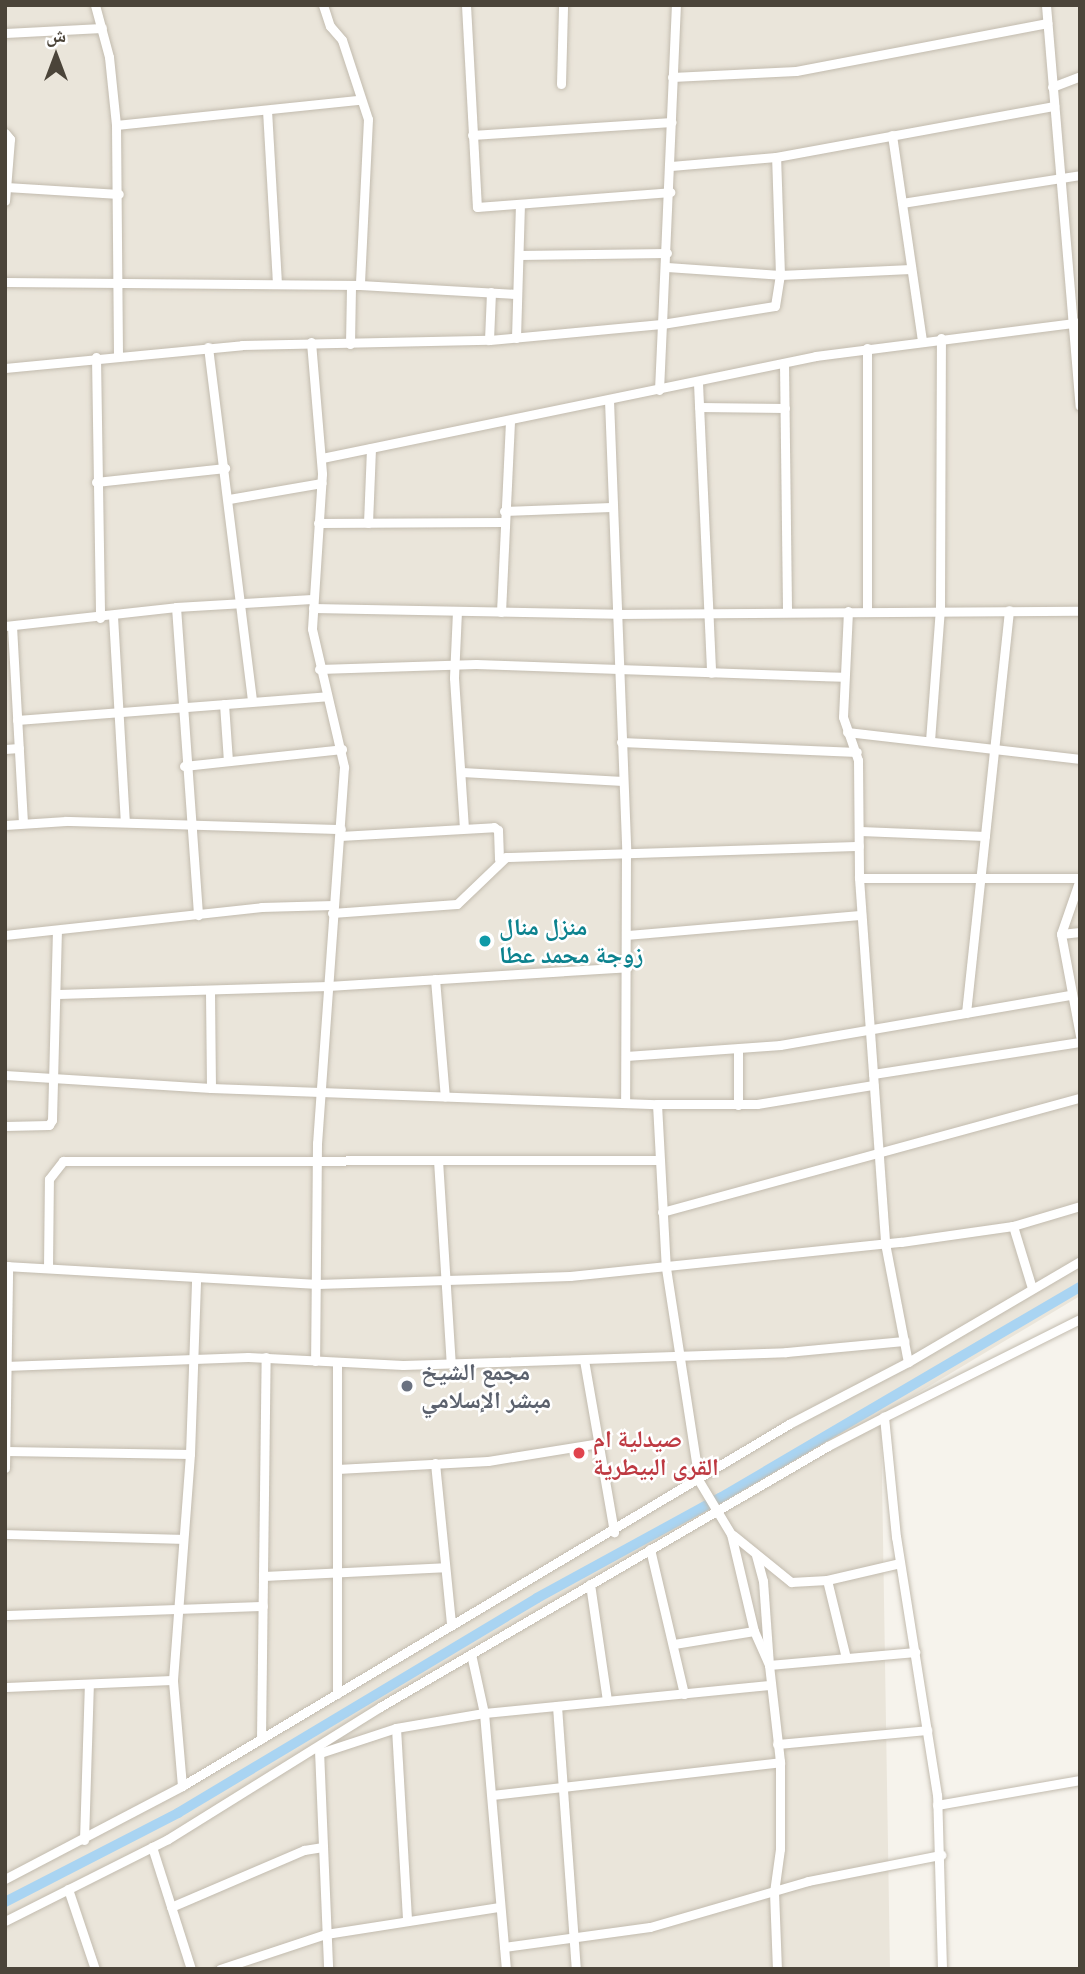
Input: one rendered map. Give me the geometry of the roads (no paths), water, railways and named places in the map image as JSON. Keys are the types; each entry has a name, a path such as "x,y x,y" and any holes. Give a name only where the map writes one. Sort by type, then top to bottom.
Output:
{"street":[{"path":"95,5 103,28 116,125 119,194 118,355"},
{"path":"323,5 330,26 342,40 368,119 370,150 350,344"},
{"path":"466,5 477,207 670,192"},
{"path":"561,84 563,5"},
{"path":"659,390 667,267 676,5"},
{"path":"1046,5 1076,323 1080,406"},
{"path":"672,77 796,71 1047,23"},
{"path":"5,33 103,28"},
{"path":"1052,87 1080,76"},
{"path":"116,125 360,100"},
{"path":"671,166 776,157 1054,106"},
{"path":"267,110 277,284"},
{"path":"472,135 671,122"},
{"path":"5,133 10,139 5,201"},
{"path":"892,135 922,340"},
{"path":"5,368 208,347 311,342 350,344 489,341 662,324 771,308 776,302 780,275 776,157"},
{"path":"902,203 1080,175"},
{"path":"6,182 119,194"},
{"path":"516,338 520,205"},
{"path":"519,255 667,253"},
{"path":"667,267 780,275 911,269"},
{"path":"5,282 119,286 356,285 517,294"},
{"path":"489,341 491,292"},
{"path":"322,458 867,348 1076,323"},
{"path":"930,741 940,609 941,338"},
{"path":"311,342 322,458 313,604 319,670 342,749 341,833 333,909 317,1158 315,1361"},
{"path":"208,347 243,602 252,702"},
{"path":"867,348 867,611"},
{"path":"96,357 100,618"},
{"path":"784,363 787,611"},
{"path":"698,383 706,612 711,673"},
{"path":"609,400 626,852 625,1102"},
{"path":"699,407 785,408"},
{"path":"501,612 503,522 510,420"},
{"path":"368,523 371,448"},
{"path":"96,482 225,468"},
{"path":"229,499 322,482"},
{"path":"504,511 611,507"},
{"path":"318,523 503,522"},
{"path":"23,823 8,626 243,602 457,611 616,614 940,609 1080,611"},
{"path":"176,607 184,766 198,915"},
{"path":"966,1013 997,749 1009,610"},
{"path":"457,611 454,664 464,828"},
{"path":"848,611 843,677 848,732 857,752 861,915 885,1243 908,1362"},
{"path":"113,616 125,822"},
{"path":"319,670 454,664 843,677"},
{"path":"17,720 327,696"},
{"path":"224,704 228,761"},
{"path":"848,732 1080,759"},
{"path":"621,742 857,752"},
{"path":"5,749 19,748"},
{"path":"184,766 342,749"},
{"path":"461,772 623,781"},
{"path":"5,825 189,822 341,833 496,828 499,859"},
{"path":"860,831 985,836"},
{"path":"5,935 198,915 457,904 499,859 626,852 859,846"},
{"path":"859,878 1080,879 1061,934 1070,995 1080,1036"},
{"path":"627,935 861,915"},
{"path":"5,1126 51,1123 58,994 57,930"},
{"path":"1061,934 1080,932"},
{"path":"58,994 210,992 627,967"},
{"path":"435,979 445,1097"},
{"path":"210,992 211,1088"},
{"path":"627,1056 738,1049 869,1033 1070,995"},
{"path":"873,1074 1080,1042"},
{"path":"738,1049 738,1105"},
{"path":"5,1075 211,1088 738,1105 873,1085"},
{"path":"662,1212 1080,1098"},
{"path":"657,1104 666,1268 678,1357 701,1484 715,1511 732,1534 791,1582 827,1580 900,1563"},
{"path":"48,1268 50,1179 63,1161 317,1158 659,1160"},
{"path":"438,1160 451,1364"},
{"path":"5,1468 6,1266 196,1280 317,1284 447,1282 666,1268 885,1243 1013,1226 1080,1206"},
{"path":"1013,1226 1032,1288"},
{"path":"5,1879 84,1840 182,1786 451,1624 701,1484 789,1424 908,1362 1080,1261"},
{"path":"182,1786 173,1680 181,1539 190,1454 196,1280"},
{"path":"5,1921 152,1847 319,1750 471,1654 715,1511 884,1418 1080,1319"},
{"path":"6,1366 266,1357 337,1365 451,1364 678,1357 904,1341"},
{"path":"261,1739 266,1357"},
{"path":"584,1360 614,1532"},
{"path":"337,1365 337,1694"},
{"path":"884,1418 900,1563 937,1805 941,1854 942,1969"},
{"path":"337,1469 488,1461 598,1443"},
{"path":"6,1451 190,1454"},
{"path":"435,1463 451,1624"},
{"path":"5,1534 181,1539"},
{"path":"732,1534 754,1631 769,1665"},
{"path":"650,1549 684,1694"},
{"path":"756,1555 764,1581 770,1685 780,1762 780,1849 775,1892 777,1969"},
{"path":"263,1576 445,1567"},
{"path":"827,1580 846,1658"},
{"path":"590,1584 607,1701"},
{"path":"5,1615 176,1606 263,1606"},
{"path":"674,1644 754,1631"},
{"path":"769,1665 915,1652"},
{"path":"471,1654 484,1713 498,1907 506,1969"},
{"path":"5,1687 173,1680"},
{"path":"84,1840 89,1685"},
{"path":"319,1750 396,1728 484,1713 770,1685"},
{"path":"556,1706 576,1969"},
{"path":"396,1728 407,1921"},
{"path":"777,1744 927,1730"},
{"path":"319,1750 328,1969"},
{"path":"492,1795 780,1762"},
{"path":"937,1805 1080,1780"},
{"path":"152,1847 191,1969"},
{"path":"171,1907 304,1850 323,1847"},
{"path":"504,1947 688,1918 775,1892 941,1854"},
{"path":"68,1889 95,1969"},
{"path":"220,1969 326,1934 498,1907"}],"waterway":[{"path":"5,1902 178,1813 537,1598 720,1498 1080,1287"}],"place":[{"name":"منزل منال زوجة محمد عطا","path":"485,941"},
{"name":"مجمع الشيخ مبشر الإسلامي","path":"407,1386"},
{"name":"صيدلية ام القرى البيطرية","path":"579,1453"}]}
